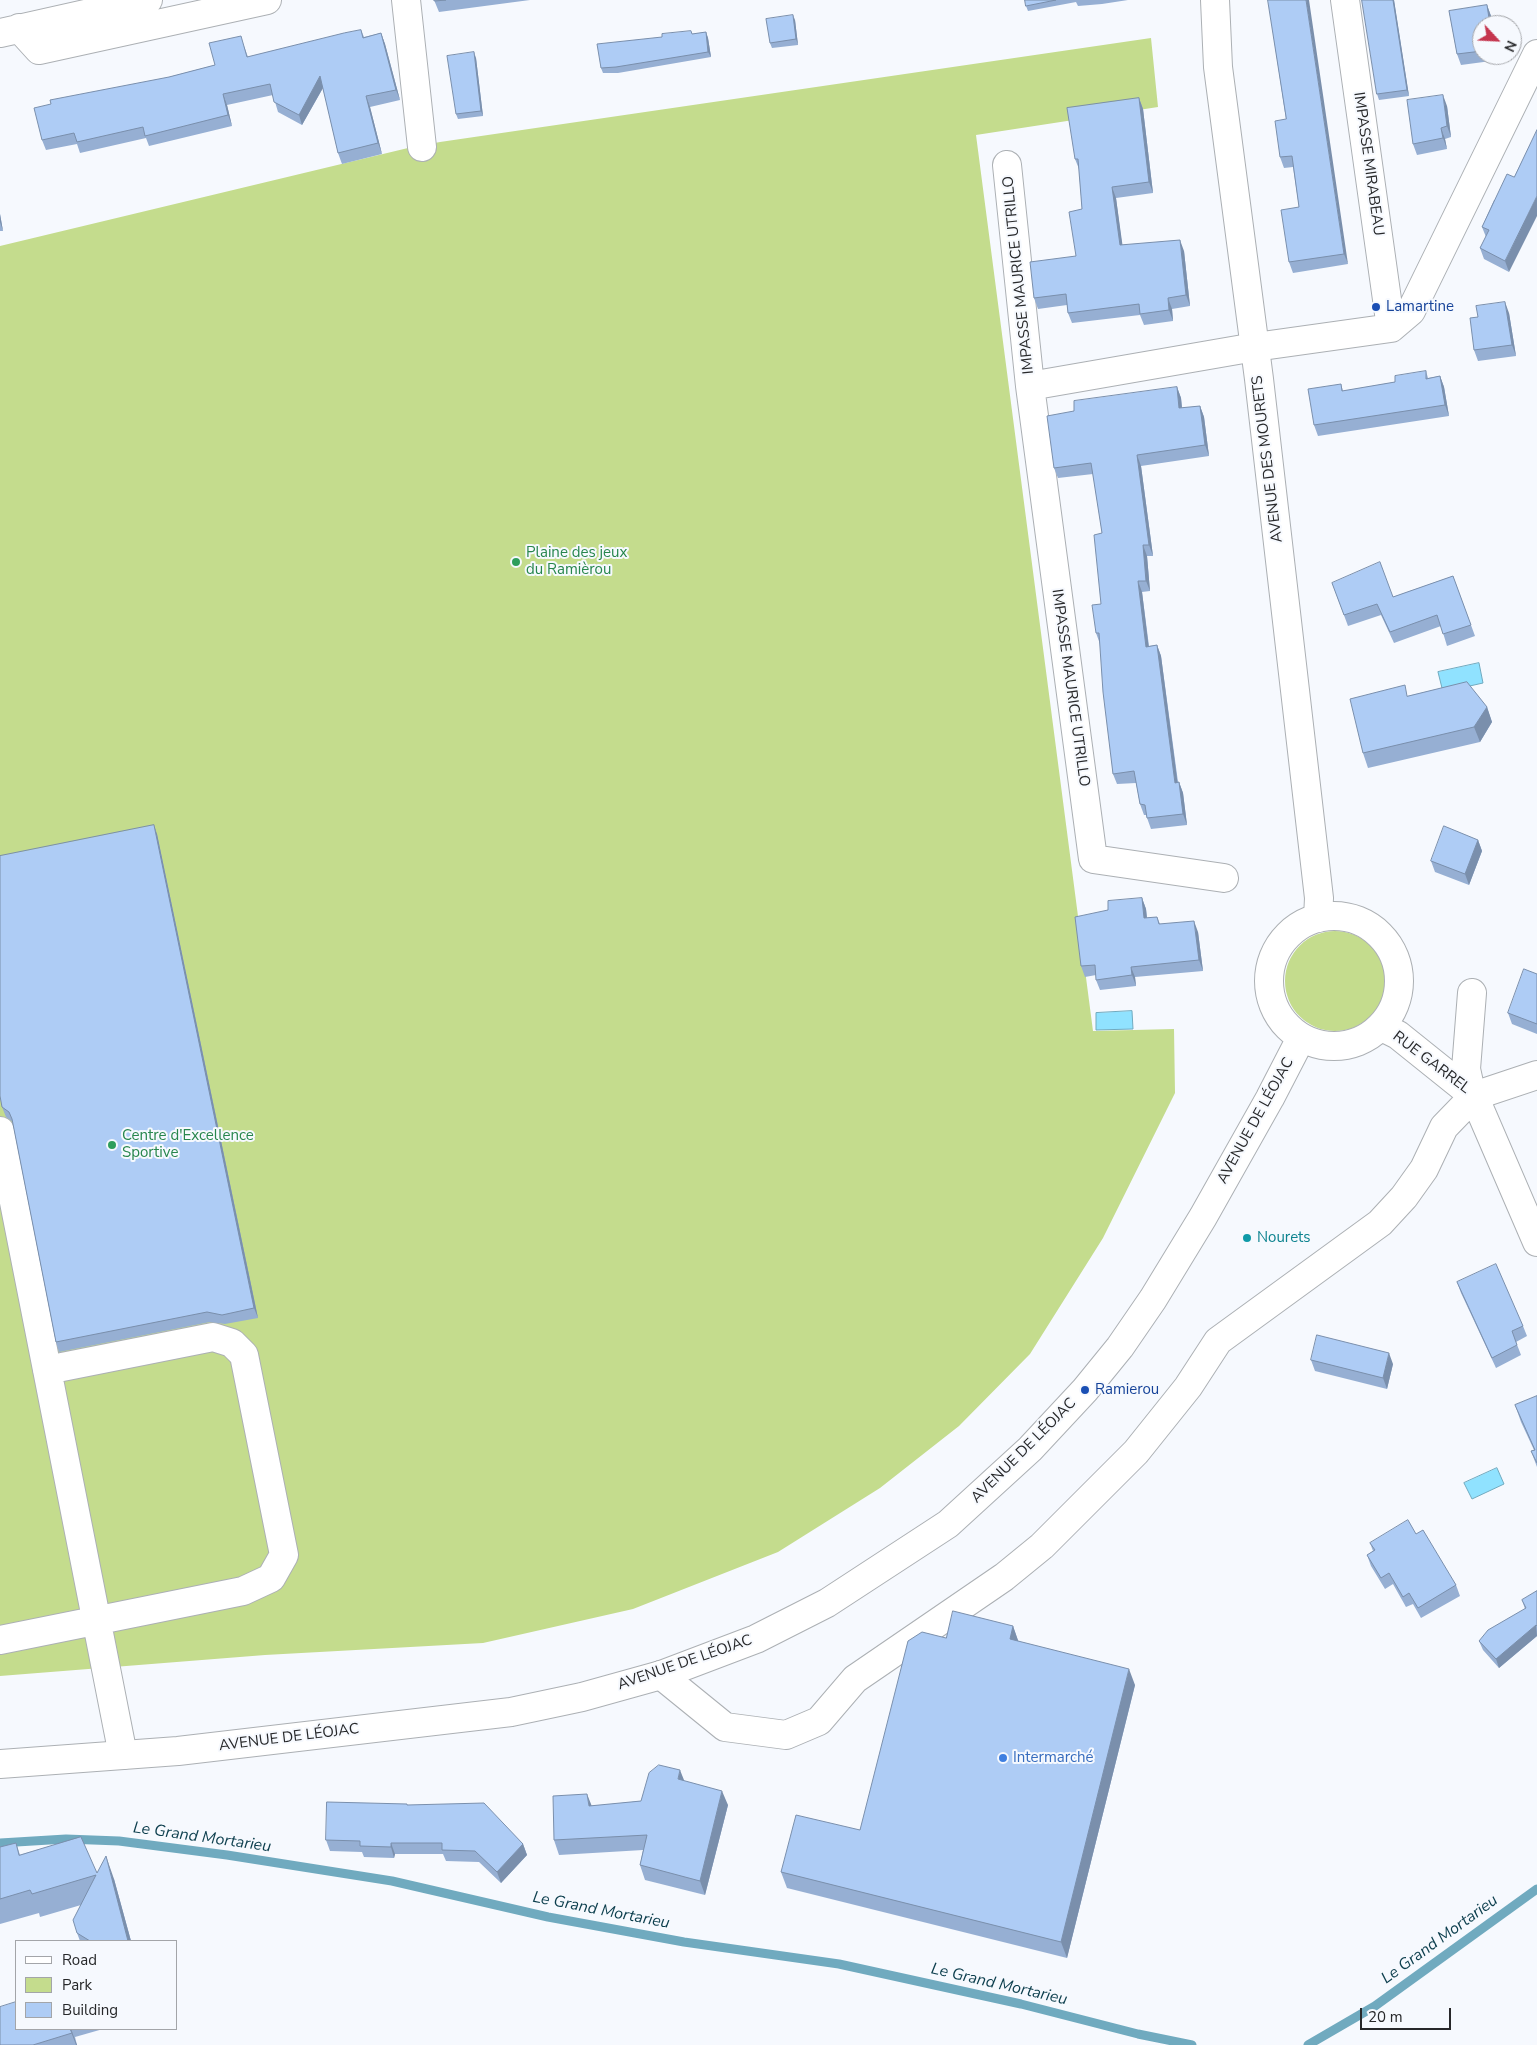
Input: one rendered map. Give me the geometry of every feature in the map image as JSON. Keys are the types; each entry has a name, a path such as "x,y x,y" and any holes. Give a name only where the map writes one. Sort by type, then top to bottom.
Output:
{"main road":[{"path":"10,31 148,0"},
{"path":"10,31 38,50 267,0"},
{"path":"406,0 422,147"},
{"name":"AVENUE DES MOURETS","path":"1215,0 1218,67 1255,347 1318,889 1318,918"},
{"name":"IMPASSE MIRABEAU","path":"1345,0 1391,328"},
{"path":"1391,328 1411,311 1537,54"},
{"name":"IMPASSE MAURICE UTRILLO","path":"1007,165 1030,386 1093,859 1224,878"},
{"name":"IMPASSE MAURICE UTRILLO","path":"1030,386 1255,347 1391,328"},
{"path":"1339,916 1360,921 1378,932 1391,948 1399,968 1399,989 1394,1009 1382,1027 1364,1040 1343,1046 1321,1046 1301,1038 1286,1026 1275,1010 1269,991 1269,972 1275,954 1286,937 1301,925 1318,918 1339,916"},
{"path":"1472,993 1466,1069 1473,1094 1537,1242"},
{"name":"RUE GARREL","path":"1382,1027 1398,1035 1473,1094 1537,1075"},
{"name":"AVENUE DE LÉOJAC","path":"0,1764 178,1751 511,1712 582,1697 661,1675 756,1639 827,1603 948,1524 1030,1449 1085,1390 1120,1347 1153,1299 1203,1217 1270,1098 1301,1038"},
{"path":"661,1675 725,1727 786,1735 819,1720 855,1679 1004,1578 1042,1546 1136,1452 1188,1387 1218,1340 1380,1223 1404,1197 1424,1169 1444,1127 1473,1094"},
{"path":"0,1131 123,1755"},
{"path":"0,1640 243,1591 271,1578 284,1555 244,1355 232,1343 213,1337 47,1370"}],"green space":[{"name":"Plaine des jeux du Ramièrou","path":"1151,38 1158,107 976,135 1093,1031 1174,1029 1175,1093 1103,1238 1030,1354 959,1426 880,1488 778,1552 633,1609 483,1643 265,1655 0,1676 0,246 408,148 440,142"},
{"path":"1335,931 1354,935 1370,946 1381,962 1385,981 1381,1000 1370,1016 1354,1027 1335,1031 1316,1027 1300,1016 1289,1000 1285,981 1289,962 1300,946 1316,935"}],"water":[{"path":"1479,663 1483,683 1443,692 1438,672"},
{"path":"1132,1011 1133,1029 1096,1030 1096,1013"},
{"path":"1497,1468 1504,1484 1472,1499 1464,1483"}],"building":[{"path":"1025,0 1056,0 1026,6"},
{"path":"1268,0 1306,0 1344,254 1289,262 1281,210 1299,207 1292,156 1280,157 1275,121 1286,119"},
{"path":"1362,0 1393,0 1407,90 1377,94"},
{"path":"1487,5 1488,15 1472,15 1472,52 1457,54 1449,11"},
{"path":"793,15 796,39 770,43 766,19"},
{"path":"361,30 363,38 381,33 396,90 366,96 378,143 338,153 320,76 299,115 274,102 270,84 223,94 228,115 145,136 143,127 77,142 74,133 42,140 34,108 51,104 50,100 169,77 215,65 209,43 241,36 247,57"},
{"path":"691,31 692,34 706,32 708,52 601,68 597,44 662,37 662,34"},
{"path":"474,52 481,111 456,114 447,56"},
{"path":"1443,95 1447,126 1441,128 1443,138 1413,144 1407,100"},
{"path":"1139,98 1149,182 1112,187 1120,245 1180,240 1186,295 1168,298 1169,310 1140,314 1139,304 1068,313 1066,294 1034,298 1030,262 1076,256 1069,212 1082,209 1078,159 1075,159 1067,108"},
{"path":"1537,130 1537,196 1505,261 1480,248 1489,230 1482,227 1507,174 1514,177"},
{"path":"1505,302 1512,345 1474,350 1470,318 1478,317 1476,306"},
{"path":"1426,371 1426,379 1440,376 1445,405 1314,425 1308,389 1341,384 1342,391 1395,382 1395,376"},
{"path":"1177,387 1179,408 1200,406 1205,445 1137,455 1149,545 1143,545 1146,581 1138,581 1146,647 1157,645 1175,783 1179,782 1183,814 1147,818 1145,805 1140,804 1134,771 1113,774 1103,692 1099,633 1096,633 1092,605 1101,604 1094,535 1102,533 1091,463 1054,468 1047,416 1074,411 1074,401"},
{"path":"1380,562 1393,597 1453,576 1471,625 1443,634 1437,615 1390,632 1377,604 1344,615 1332,583"},
{"path":"1467,682 1487,707 1474,727 1363,753 1350,699 1405,685 1407,696"},
{"name":"Centre d'Excellence Sportive","path":"154,825 254,1308 222,1315 207,1312 56,1342 12,1119 9,1112 2,1107 0,1096 0,856"},
{"path":"1444,826 1478,840 1465,874 1431,861"},
{"path":"1142,898 1144,918 1157,917 1159,924 1194,921 1199,960 1131,967 1132,975 1096,980 1095,965 1081,966 1075,917 1108,910 1108,901"},
{"path":"1524,969 1537,974 1537,1024 1508,1013"},
{"path":"1496,1264 1523,1326 1512,1331 1517,1345 1492,1358 1457,1282"},
{"path":"1317,1335 1389,1353 1383,1378 1311,1360"},
{"path":"1537,1396 1537,1463 1531,1451 1535,1450 1515,1405"},
{"path":"1408,1520 1416,1534 1423,1530 1456,1585 1418,1608 1409,1593 1403,1597 1389,1573 1381,1578 1367,1555 1375,1550 1370,1543"},
{"path":"1537,1591 1537,1626 1496,1659 1479,1641 1488,1630 1526,1608 1522,1600"},
{"name":"Intermarché","path":"953,1611 1013,1626 1010,1639 1129,1669 1061,1942 781,1872 796,1815 860,1830 908,1641 922,1632 946,1638"},
{"path":"659,1765 680,1770 678,1779 722,1791 700,1881 640,1865 647,1835 554,1840 553,1796 587,1794 589,1806 641,1801 649,1773"},
{"path":"327,1802 407,1805 484,1803 523,1844 497,1872 475,1851 442,1850 442,1843 391,1843 391,1847 360,1846 360,1841 326,1840"},
{"path":"81,1837 97,1873 106,1856 128,1940 88,1940 77,1933 73,1920 96,1875 32,1894 30,1890 0,1899 0,1847 16,1843 19,1855"},
{"path":"15,2002 15,2030 70,2030 72,2033 33,2045 0,2045 0,2007"}],"waterway":[{"name":"Le Grand Mortarieu","path":"0,1843 66,1839 119,1841 227,1855 392,1881 548,1917 684,1942 839,1964 1021,2004 1138,2034 1192,2045"},
{"name":"Le Grand Mortarieu","path":"1308,2045 1375,2006 1537,1889"}],"place":[{"name":"Lamartine","path":"1376,307"},
{"name":"Plaine des jeux du Ramièrou","path":"516,562"},
{"name":"Centre d'Excellence Sportive","path":"112,1145"},
{"name":"Nourets","path":"1247,1238"},
{"name":"Ramierou","path":"1085,1390"},
{"name":"Intermarché","path":"1003,1758"}]}
